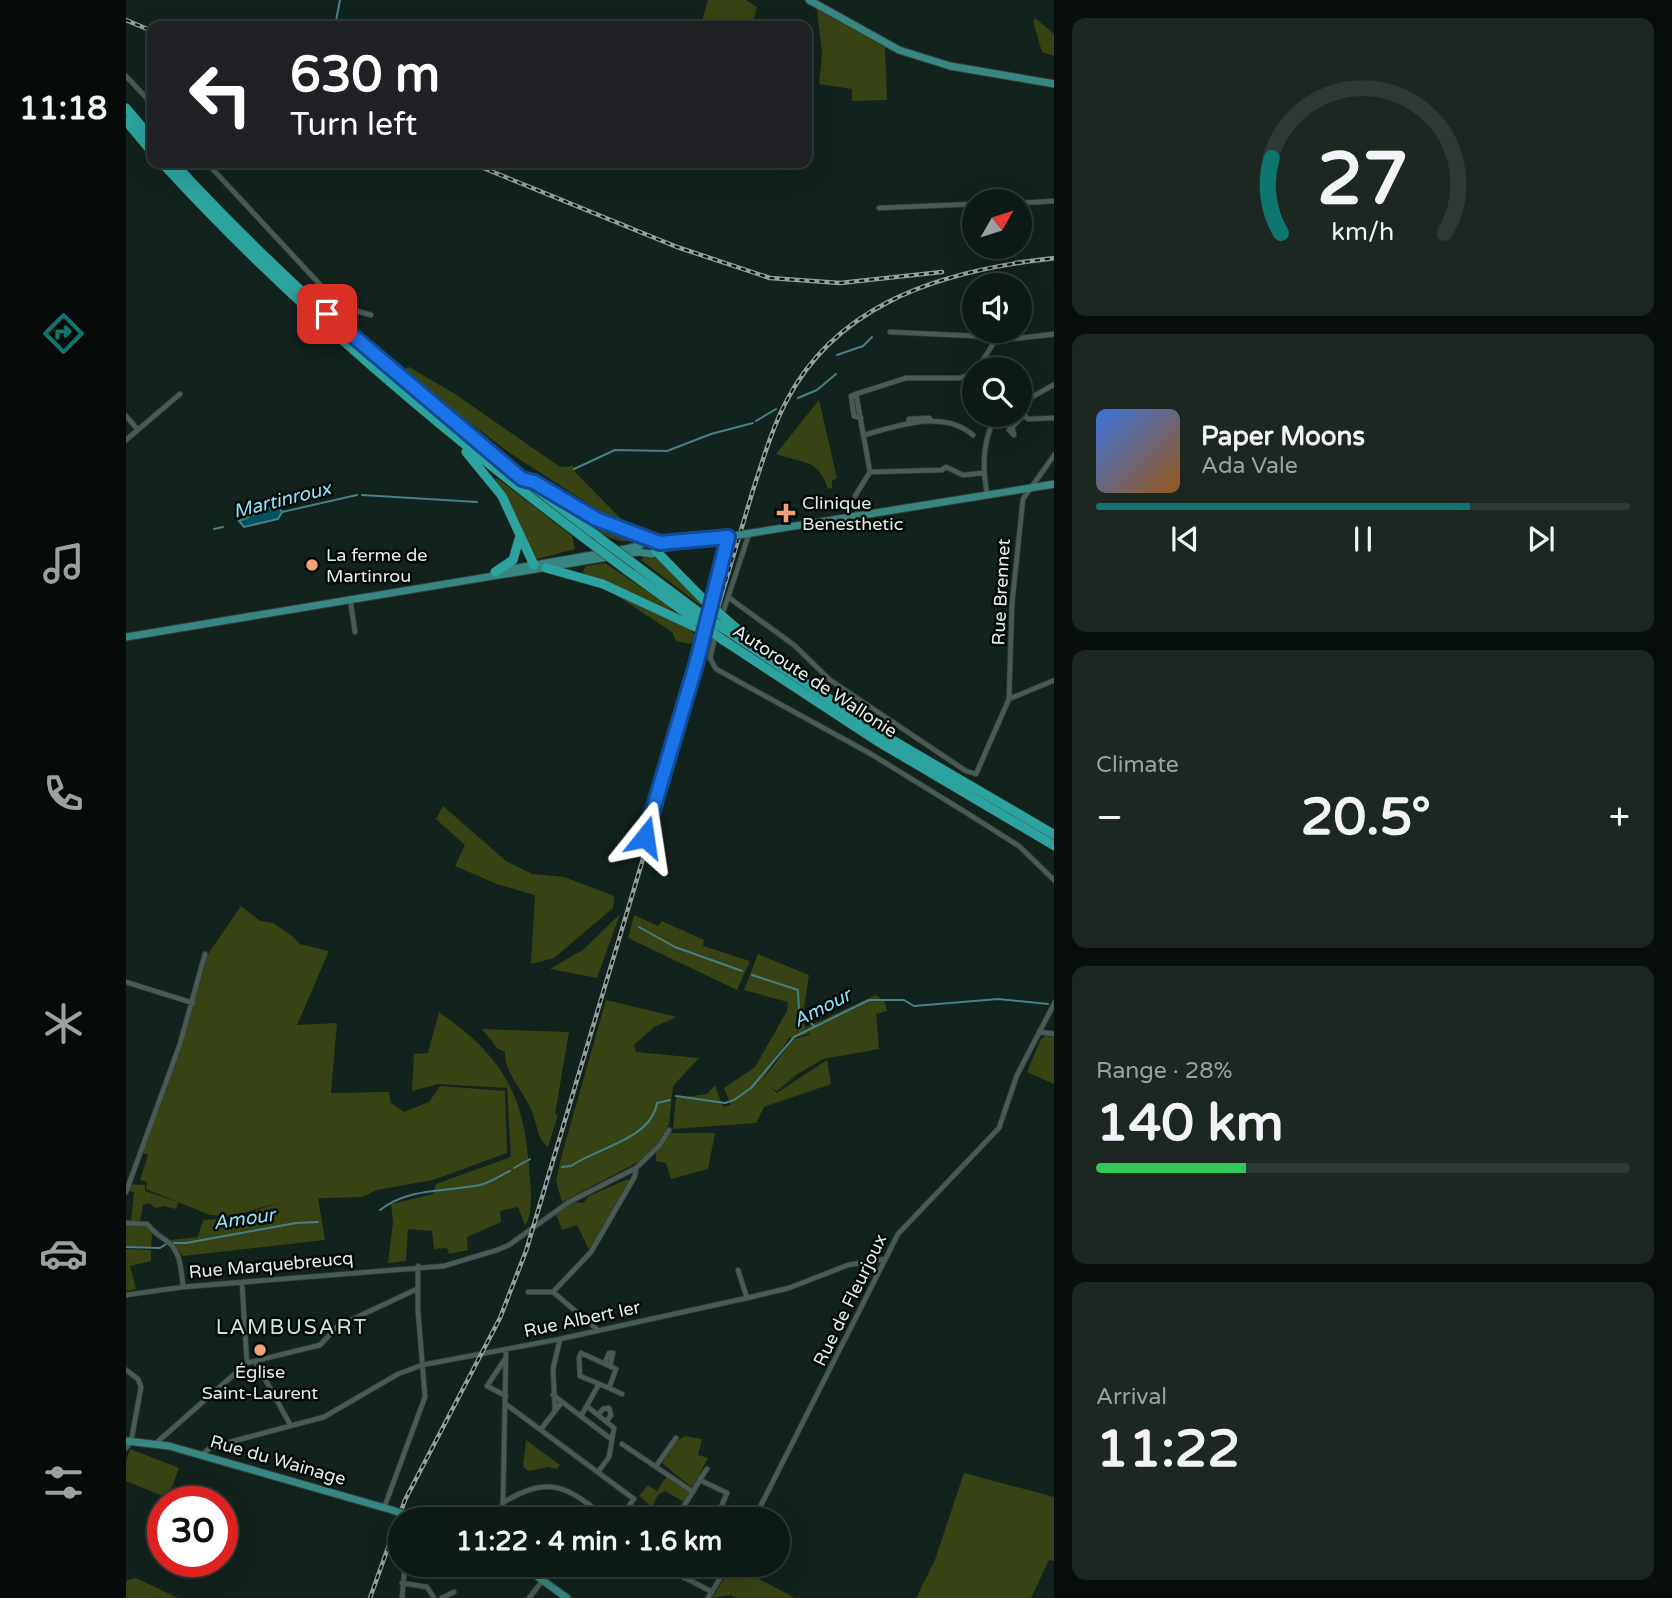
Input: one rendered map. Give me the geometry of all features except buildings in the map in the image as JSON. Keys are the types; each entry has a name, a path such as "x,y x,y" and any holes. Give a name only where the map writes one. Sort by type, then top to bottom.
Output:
{"highway":[{"path":"126,108 147,133"},
{"path":"126,121 147,146"},
{"name":"Autoroute de Wallonie","path":"167,168 227,231 356,346 636,566 698,620"},
{"name":"Autoroute de Wallonie","path":"179,168 342,334"},
{"name":"Autoroute de Wallonie","path":"356,346 449,432 625,569 698,620 726,631 942,771 1054,835"},
{"path":"449,432 495,486 519,534 541,567 577,574 726,631"},
{"path":"522,479 534,482 596,519 647,544"},
{"path":"495,572 513,560 519,534"},
{"path":"656,551 704,600 726,631"},
{"path":"667,564 668,553"},
{"path":"575,561 577,574"},
{"name":"Autoroute de Wallonie","path":"726,631 877,741 1054,846"}],"main road":[{"path":"809,0 899,50 941,63 1054,84"},
{"path":"126,635 541,567 647,544 706,540 1054,484"},
{"path":"668,553 706,540"},
{"path":"647,544 656,551 693,544"},
{"path":"350,598 495,572 575,561"},
{"name":"Rue du Wainage","path":"128,1444 155,1444 202,1455 388,1509"},
{"path":"540,1577 567,1598"}],"street":[{"path":"126,76 147,99"},
{"path":"212,168 326,291 346,308 371,315"},
{"path":"1032,202 1054,201"},
{"path":"879,208 962,205"},
{"path":"890,332 962,335"},
{"path":"1032,337 1054,334"},
{"path":"858,515 855,496 870,472 856,394 906,378 962,377"},
{"path":"1032,397 1054,384"},
{"path":"126,440 180,394"},
{"path":"126,416 138,430"},
{"path":"864,435 908,424 909,419 929,418 932,422 956,423 973,435"},
{"path":"1032,419 1054,418"},
{"path":"987,494 983,473 984,443 991,427"},
{"path":"1029,488 1054,454"},
{"path":"870,472 942,470 946,467 956,472 983,473"},
{"name":"Rue Brennet","path":"1009,699 1018,536 1023,499 1029,488"},
{"path":"747,533 710,653 710,663 716,670 871,754 1020,846 1054,881"},
{"path":"645,837 697,661 730,536"},
{"path":"728,597 794,645 815,667 849,694 970,773 976,774 1009,699 1054,680"},
{"path":"350,598 355,632"},
{"path":"126,1192 193,1003 205,954"},
{"path":"126,982 193,1003"},
{"name":"Rue de Fleurjoux","path":"760,1507 885,1259 906,1223 999,1128 1017,1075 1054,1002"},
{"path":"1039,1032 1054,1034"},
{"path":"553,1292 591,1252 635,1176 636,1168 660,1145 669,1130"},
{"name":"Rue Marquebreucq","path":"126,1295 183,1287 444,1266 509,1245 569,1202 636,1168"},
{"path":"126,1223 147,1224 156,1236 166,1240 180,1258 183,1287"},
{"name":"Rue Albert Ier","path":"202,1455 211,1447 329,1415 398,1374 422,1365 560,1339 747,1298 789,1288 848,1265 885,1259"},
{"path":"389,1507 425,1397 417,1289 418,1266"},
{"path":"738,1270 747,1298"},
{"path":"242,1283 247,1363"},
{"path":"155,1444 247,1363 320,1345 338,1326 417,1289"},
{"path":"528,1292 553,1292 598,1331"},
{"path":"555,1410 553,1369 560,1339"},
{"path":"502,1507 507,1405 506,1350"},
{"path":"609,1388 616,1371 607,1364 581,1353 580,1376 622,1394"},
{"path":"506,1358 487,1386 507,1397"},
{"path":"255,1361 291,1426"},
{"path":"126,1370 138,1379 141,1387 128,1444"},
{"path":"581,1416 599,1384"},
{"path":"553,1395 611,1439"},
{"path":"541,1429 562,1402"},
{"path":"507,1405 634,1499 628,1507"},
{"path":"588,1407 614,1428 609,1457 598,1472"},
{"path":"598,1415 603,1409 609,1408 611,1415 607,1421"},
{"path":"656,1466 676,1438"},
{"path":"622,1444 692,1492"},
{"path":"683,1507 707,1469"},
{"path":"700,1480 727,1493 721,1507"},
{"path":"503,1487 516,1495"},
{"path":"503,1502 516,1495 558,1487 573,1492 592,1507"},
{"path":"402,1598 403,1577"},
{"path":"708,1598 721,1577"},
{"path":"684,1578 712,1592"},
{"path":"529,1598 544,1580"},
{"path":"402,1583 426,1587 434,1598"},
{"path":"442,1598 454,1592"}],"green space":[{"path":"708,0 746,0 757,7 753,21 702,21"},
{"path":"817,9 885,47 887,100 852,101 852,89 819,84 822,54"},
{"path":"1035,18 1054,34 1054,56 1042,52 1033,21"},
{"path":"409,367 455,394 560,467 573,466 575,472 622,520 618,523 507,451 407,375 405,369"},
{"path":"819,400 837,478 832,481 832,488 828,489 815,467 776,454"},
{"path":"497,478 572,536 575,549 533,560 494,480"},
{"path":"569,508 636,539 628,541 609,537 590,527"},
{"path":"655,555 703,602 701,606 641,560 644,556"},
{"path":"605,563 672,608 671,611 582,573 586,566"},
{"path":"613,593 689,629 699,638 690,644 676,641 672,632"},
{"path":"443,806 506,861 532,874 564,877 614,896 613,908 554,958 531,964 535,895 497,884 455,866 465,845 436,819"},
{"path":"241,906 260,921 273,923 300,944 329,951 297,1025 337,1023 331,1093 389,1092 391,1103 404,1112 429,1102 440,1086 505,1091 507,1153 433,1180 377,1190 362,1197 318,1198 325,1240 183,1256 170,1240 198,1237 203,1220 235,1218 280,1202 233,1216 210,1215 146,1189 147,1182 140,1180 148,1155 142,1152 181,1049 206,957"},
{"path":"620,914 597,978 550,969 584,949"},
{"path":"634,915 658,926 662,921 704,940 703,946 750,961 737,990 628,938"},
{"path":"758,954 809,975 802,1020 809,1034 789,1038 762,1081 793,1039 810,1035 807,1027 876,995 884,1001 887,1011 876,1014 879,1049 823,1059 796,1075 777,1091 770,1087 777,1093 827,1060 831,1084 764,1107 756,1123 673,1129 676,1098 707,1094 715,1085 723,1107 731,1105 724,1088 755,1067 787,1011 788,1002 744,990"},
{"path":"606,1000 677,1017 654,1027 634,1045 636,1052 699,1058 673,1086 669,1124 657,1146 638,1162 562,1202 556,1181 561,1158"},
{"path":"439,1012 481,1047 496,1064 517,1103 527,1150 531,1197 528,1221 525,1225 518,1207 500,1211 501,1222 467,1237 468,1250 449,1254 447,1248 434,1249 432,1231 408,1229 406,1261 388,1263 393,1222 391,1204 433,1194 436,1184 511,1157 507,1088 438,1084 412,1091 414,1054 428,1053"},
{"path":"482,1029 569,1032 555,1114 558,1115 548,1147 541,1139 530,1107 510,1072 505,1052 498,1049"},
{"path":"1046,1036 1054,1037 1054,1084 1027,1072 1041,1039"},
{"path":"670,1133 715,1133 708,1169 671,1179 666,1163 656,1161 656,1153"},
{"path":"630,1180 589,1250 577,1225 562,1230 556,1214 574,1202 583,1203 589,1196"},
{"path":"130,1184 145,1185 145,1191 178,1202 176,1209 164,1206 155,1208 149,1203 143,1205 140,1222 131,1221 134,1192 129,1191"},
{"path":"126,1224 146,1226 152,1233 151,1247 126,1246"},
{"path":"126,1249 151,1250 151,1261 130,1266 136,1289 126,1291"},
{"path":"685,1436 702,1439 698,1455 708,1458 693,1486 662,1463 677,1441"},
{"path":"526,1440 560,1465 557,1469 548,1467 529,1471 523,1467"},
{"path":"130,1449 179,1468 172,1486 147,1486 147,1490 126,1481 126,1461"},
{"path":"964,1473 1054,1497 1054,1561 1049,1560 1031,1598 916,1598 935,1560"},
{"path":"667,1476 689,1492 684,1502 665,1491 658,1495 652,1507 639,1496 648,1485 657,1491"},
{"path":"725,1577 756,1577 795,1598 735,1598 732,1595 712,1598"},
{"path":"136,1578 178,1598 126,1598 126,1581"}],"water":[{"path":"277,505 282,512 278,519 244,527 239,521"}],"waterway":[{"path":"336,21 340,0"},
{"name":"Martinroux","path":"837,355 863,346 872,337"},
{"name":"Martinroux","path":"798,398 817,390 836,374"},
{"name":"Martinroux","path":"756,421 776,409"},
{"name":"Martinroux","path":"574,469 615,450 667,451 711,434 753,423"},
{"name":"Martinroux","path":"282,512 357,495"},
{"name":"Martinroux","path":"362,495 477,502"},
{"name":"Martinroux","path":"214,529 223,527"},
{"path":"639,927 675,947 742,971"},
{"path":"752,975 798,990 799,1012 815,1027"},
{"name":"Amour","path":"676,1096 725,1103 734,1100 751,1088 794,1037 869,1000 904,1000 914,1006 998,999 1048,1004"},
{"name":"Amour","path":"562,1167 571,1166 635,1134 653,1115 657,1103 670,1100"},
{"name":"Amour","path":"514,1168 530,1159"},
{"name":"Amour","path":"380,1210 403,1197 480,1185 510,1171"},
{"name":"Amour","path":"173,1243 296,1223 318,1222"},
{"name":"Amour","path":"126,1247 160,1248 166,1244"}],"railway":[{"path":"126,20 147,29"},
{"path":"483,168 677,247 770,278 840,283 942,272"},
{"path":"1015,263 1054,258"},
{"path":"370,1598 405,1500 500,1318 526,1251 753,490 768,444 787,400 807,369 831,342 858,320 888,302 954,277 1025,262"}],"place":[{"name":"Clinique Benesthetic","path":"786,513"},
{"name":"La ferme de Martinrou","path":"312,565"},
{"name":"Église Saint-Laurent","path":"260,1350"}],"district":[{"name":"LAMBUSART","path":"292,1327"}],"route":[{"path":"327,314 522,479 534,482 596,519 660,543 728,537 697,661 667,755 645,837"}]}
